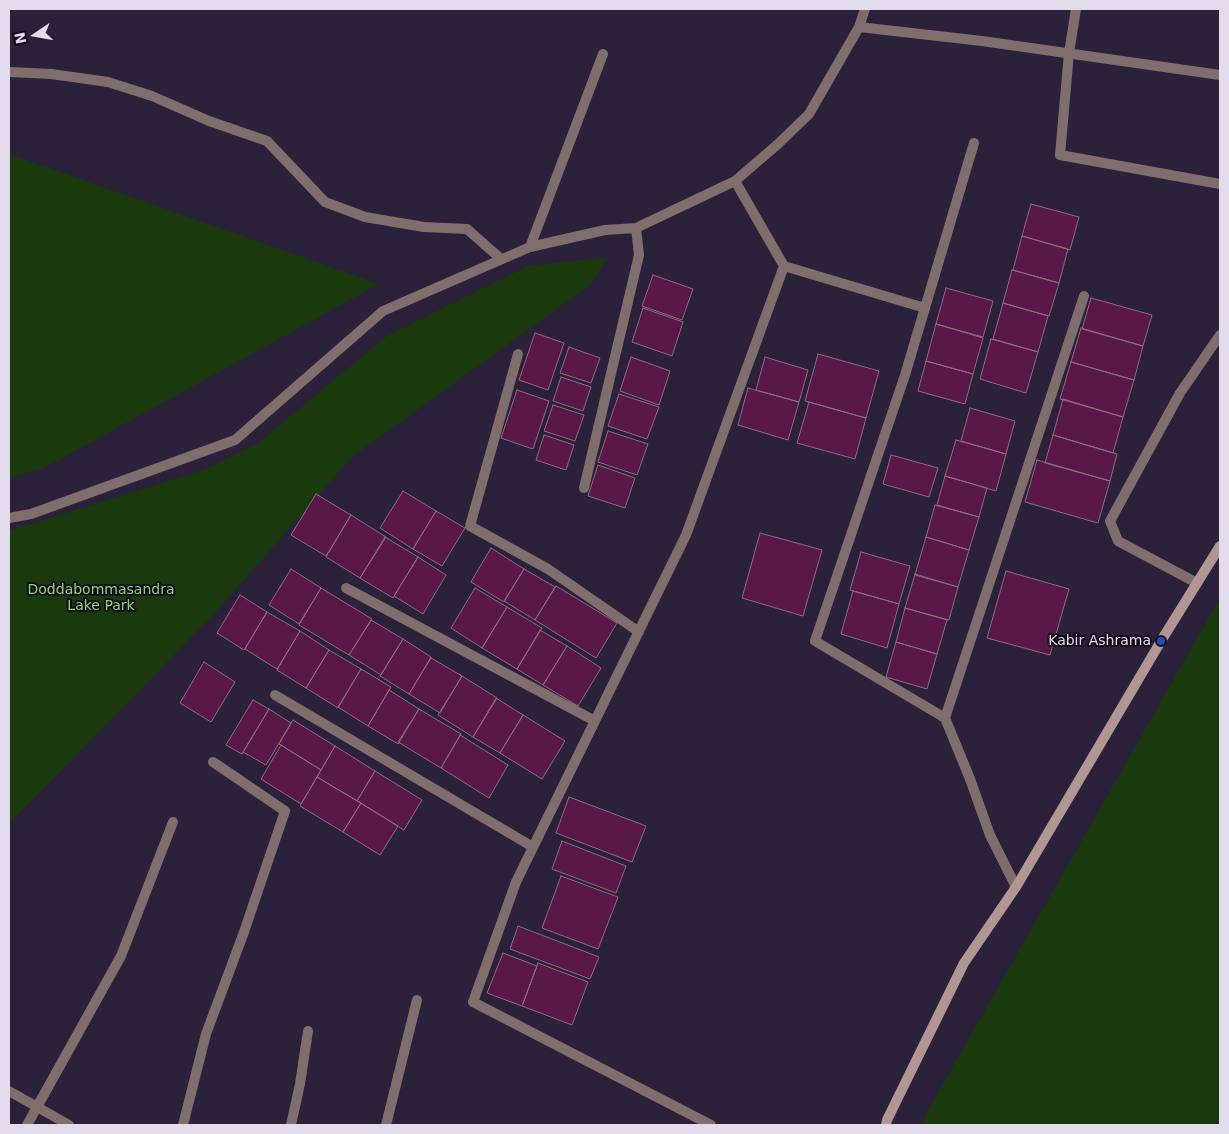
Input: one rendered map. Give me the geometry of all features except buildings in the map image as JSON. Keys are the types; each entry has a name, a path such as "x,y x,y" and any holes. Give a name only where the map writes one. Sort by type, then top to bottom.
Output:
{"street":[{"path":"9,518 31,514 235,440 383,311 530,247 605,230 636,228 735,181 809,114 859,28 864,9"},
{"path":"1076,9 1069,53 1060,155 1220,184"},
{"path":"859,28 982,41 1220,75"},
{"path":"530,247 603,54"},
{"path":"9,72 51,74 108,82 152,96 209,121 267,141 325,202 365,217 424,227 467,229 501,259"},
{"path":"974,143 905,375 815,641 945,718 990,835 1016,887"},
{"path":"735,181 784,266 925,308"},
{"path":"584,488 639,255 636,228"},
{"path":"711,1125 473,1002 516,882 686,535 784,266"},
{"path":"945,718 1084,296"},
{"path":"1197,582 1118,541 1110,522 1180,393 1220,336"},
{"path":"518,354 470,526 548,570 639,632"},
{"path":"886,1125 964,963 1016,887 1161,640 1220,546"},
{"path":"346,588 595,721"},
{"path":"275,695 533,847"},
{"path":"182,1125 206,1034 244,932 284,811 213,762"},
{"path":"27,1125 121,956 173,822"},
{"path":"386,1125 417,1000"},
{"path":"291,1125 300,1084 308,1031"},
{"path":"9,1090 36,1108 69,1125"}],"green space":[{"path":"9,154 379,284 44,468 9,478"},
{"name":"Doddabommasandra Lake Park","path":"608,257 590,285 352,457 214,614 9,824 9,531 207,469 257,444 387,336 528,266"},
{"path":"1220,598 1220,1125 922,1125 926,1114"}],"place":[{"name":"Kabir Ashrama","path":"1161,641"}]}
